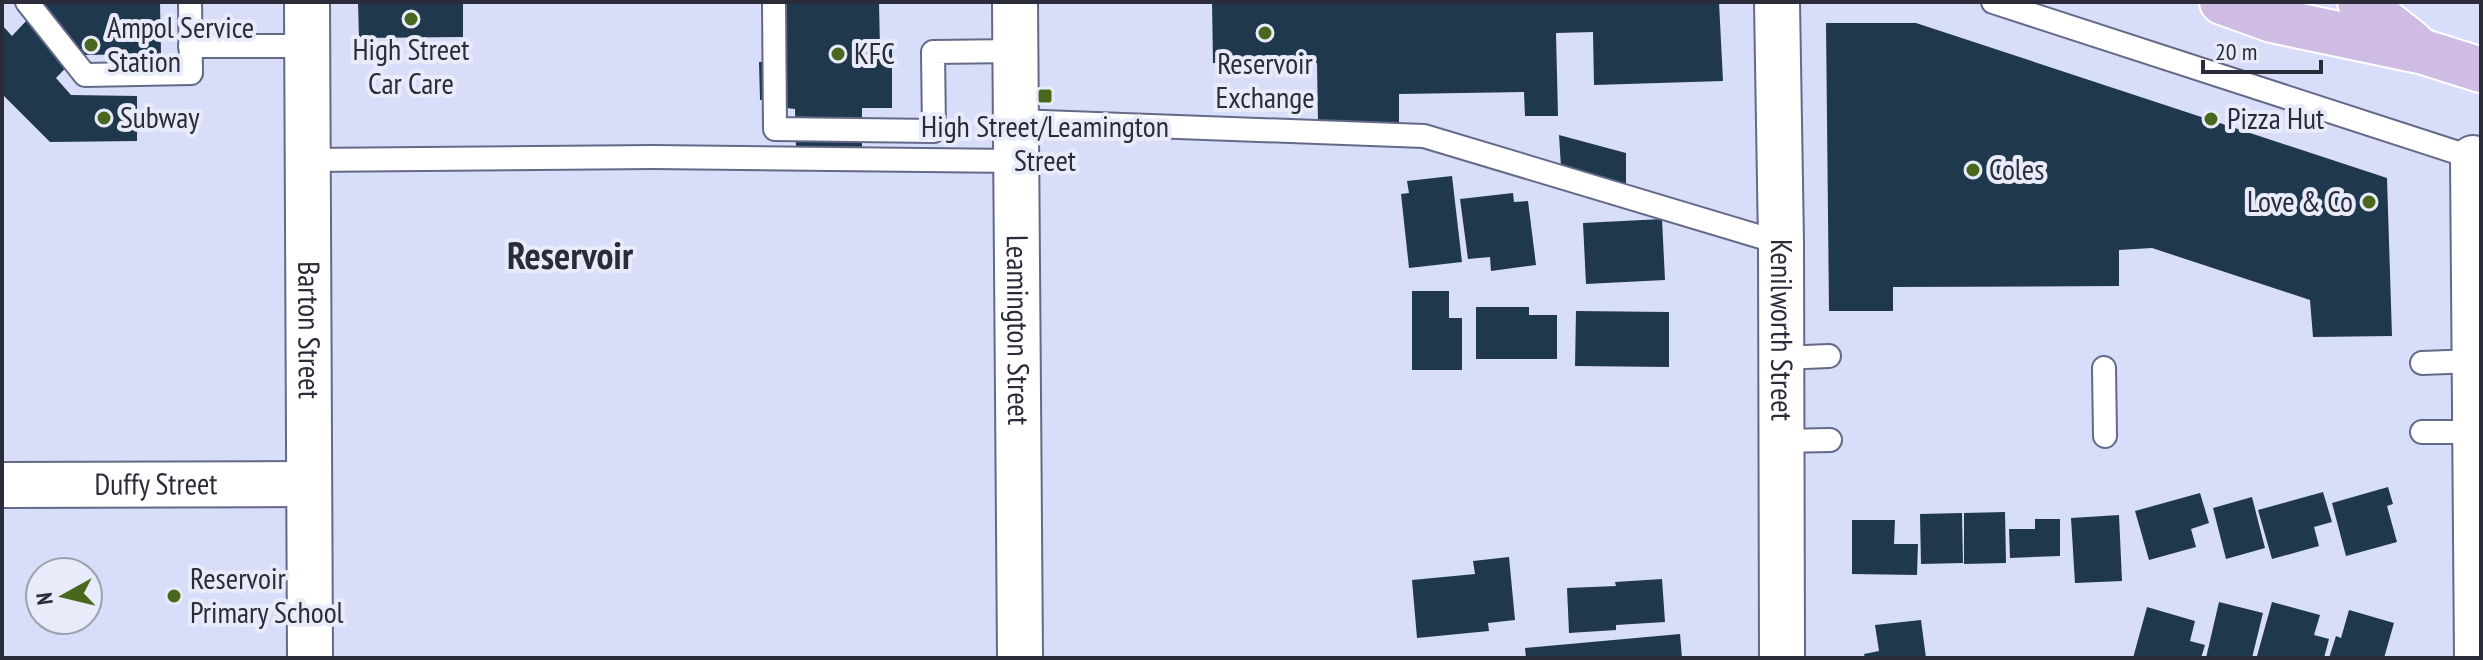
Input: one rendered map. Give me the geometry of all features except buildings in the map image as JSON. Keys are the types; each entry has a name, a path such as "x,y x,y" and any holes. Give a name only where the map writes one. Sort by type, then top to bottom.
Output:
{"main road":[{"path":"2222,2 2272,20 2424,52 2481,70"},
{"path":"2360,2 2424,52"}],"street":[{"name":"Barton Street","path":"307,2 310,658"},
{"name":"Leamington Street","path":"1015,2 1020,658"},
{"name":"Kenilworth Street","path":"1777,2 1782,658"},
{"path":"2477,159 2477,658"},
{"name":"Duffy Street","path":"2,485 308,484"}],"lane":[{"path":"27,2 85,75 191,73 190,2"},
{"path":"774,2 775,129 934,131 933,52 1016,51"},
{"path":"1993,2 2477,159"},
{"path":"190,46 307,46"},
{"path":"307,160 653,157 1016,141 1424,136 1781,243"},
{"path":"1780,358 1829,356"},
{"path":"2422,363 2476,394 2422,432"},
{"path":"2104,368 2105,436"},
{"path":"1781,441 1830,440"}],"place":[{"name":"High Street Car Care","path":"411,19"},
{"name":"Reservoir Exchange","path":"1265,33"},
{"name":"Ampol Service Station","path":"91,45"},
{"name":"KFC","path":"838,54"},
{"name":"High Street/Leamington Street","path":"1045,96"},
{"name":"Subway","path":"104,118"},
{"name":"Pizza Hut","path":"2211,119"},
{"name":"Coles","path":"1973,170"},
{"name":"Love & Co","path":"2369,202"},
{"name":"Reservoir Primary School","path":"174,596"}],"district":[{"name":"Reservoir","path":"570,256"}]}
